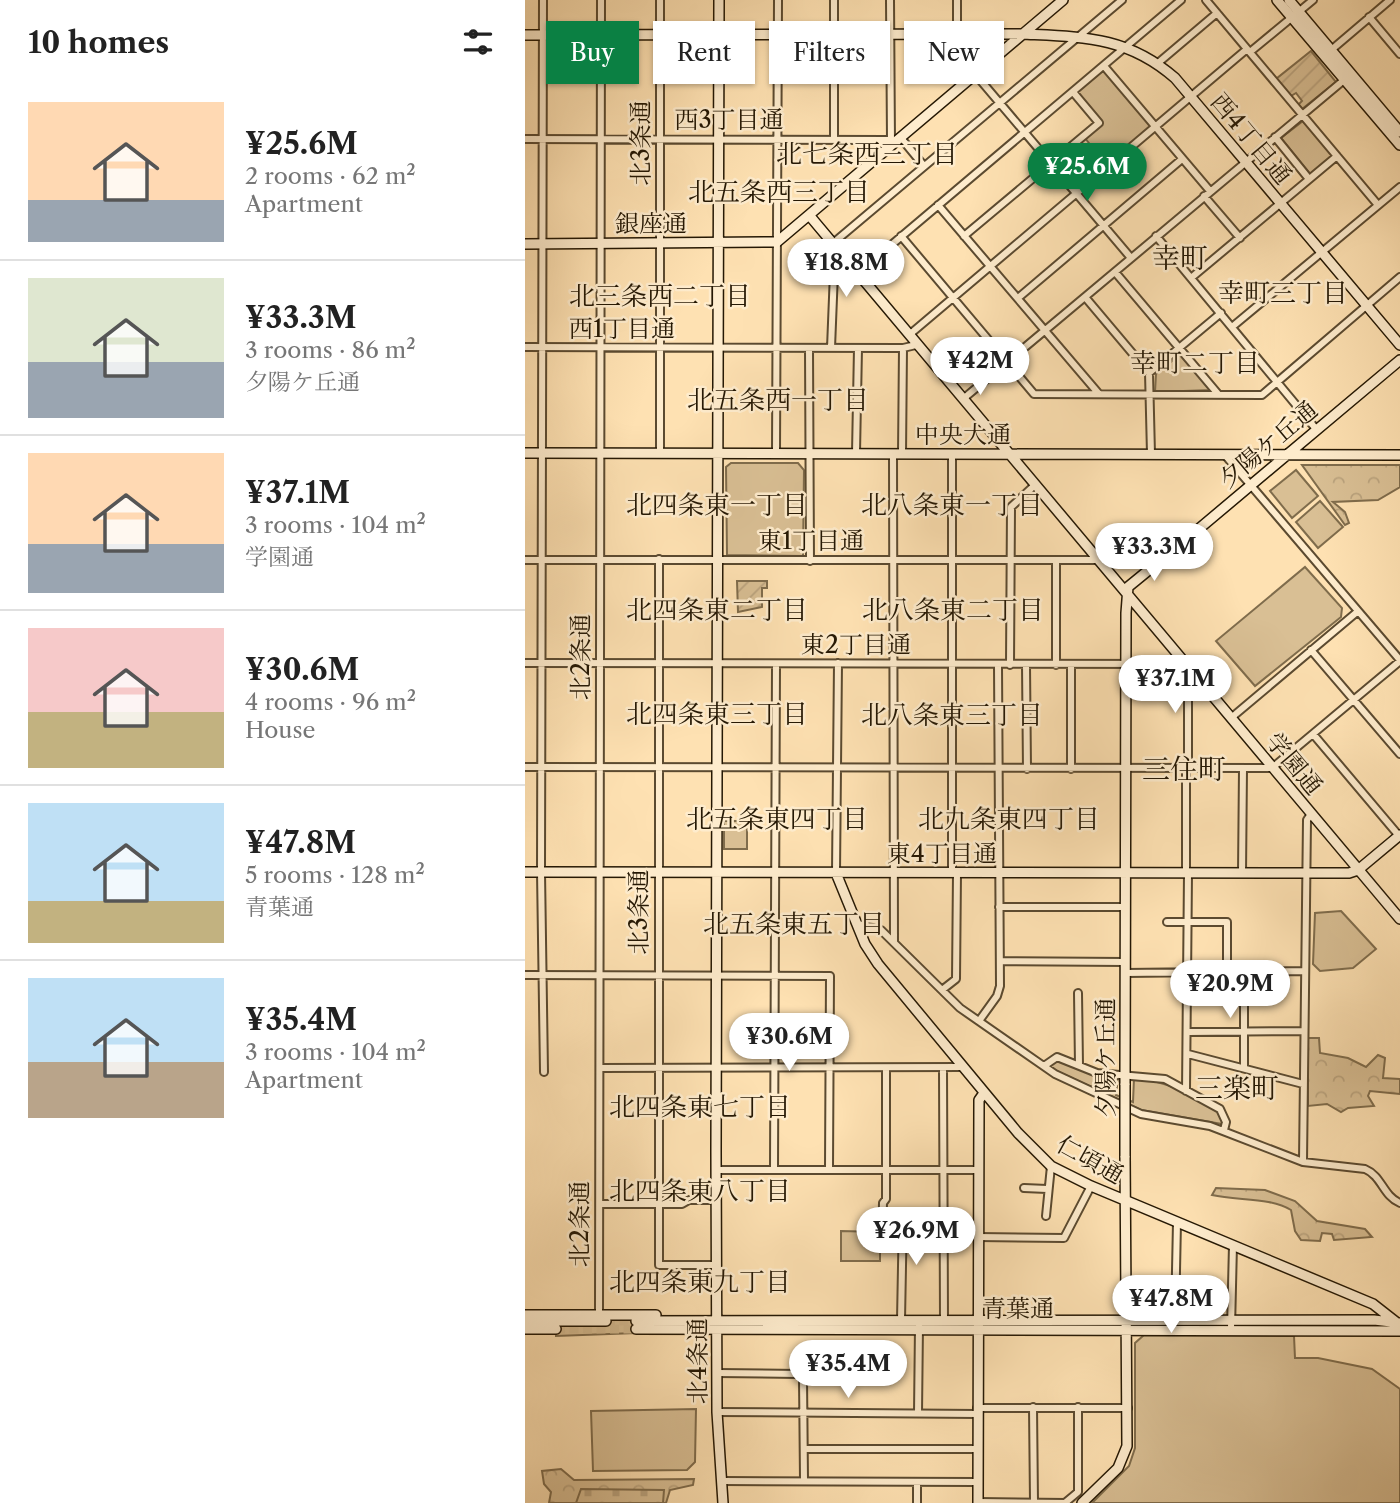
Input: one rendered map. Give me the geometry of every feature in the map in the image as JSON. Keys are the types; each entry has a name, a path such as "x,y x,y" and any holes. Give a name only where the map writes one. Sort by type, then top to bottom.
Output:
{"street":[{"path":"543,0 541,975 544,1072"},
{"name":"北2条通","path":"601,0 601,21"},
{"name":"北3条通","path":"660,0 660,21"},
{"name":"北4条通","path":"719,0 719,21"},
{"path":"778,0 778,21"},
{"path":"834,0 834,21"},
{"path":"890,0 890,21"},
{"path":"957,0 957,21"},
{"path":"831,348 834,245 1122,0"},
{"path":"857,274 1181,0"},
{"path":"1206,0 1378,205"},
{"path":"1277,0 1295,15 1397,131 1400,145"},
{"path":"1289,0 1295,15"},
{"path":"909,335 1190,97 1313,0"},
{"path":"1327,53 1390,0"},
{"path":"1004,51 1059,1"},
{"path":"1158,63 1217,13"},
{"path":"1369,17 1400,54"},
{"name":"西4丁目通","path":"1004,34 1100,39 1127,46 1158,63 1245,161 1400,345"},
{"name":"西4丁目通","path":"525,35 546,35"},
{"path":"890,36 895,140 924,166"},
{"name":"西4丁目通","path":"890,36 904,36"},
{"path":"1327,53 1344,80 1397,131"},
{"path":"1104,66 1182,159 1240,238"},
{"path":"963,399 1344,80"},
{"name":"北2条通","path":"601,84 602,1318"},
{"name":"北3条通","path":"660,84 660,453"},
{"name":"北4条通","path":"719,84 716,1265 717,1412 723,1503"},
{"path":"776,454 778,84"},
{"path":"834,84 834,139"},
{"path":"777,242 965,84"},
{"path":"983,84 1131,258"},
{"path":"964,236 1099,123 1073,92"},
{"path":"1275,137 1310,179"},
{"name":"西3丁目通","path":"525,139 895,140"},
{"path":"1191,278 1337,156"},
{"path":"1018,298 1182,159"},
{"path":"1233,327 1400,187"},
{"path":"938,205 1099,394"},
{"name":"学園通","path":"809,215 1400,919"},
{"path":"901,236 1034,394 1262,394 1400,277"},
{"path":"1156,236 1316,429"},
{"name":"銀座通","path":"525,244 777,242"},
{"path":"1115,272 1218,394"},
{"path":"1084,297 1149,373 1151,454"},
{"path":"1149,373 1221,313"},
{"name":"西1丁目通","path":"525,347 903,348 916,345"},
{"path":"809,348 810,561"},
{"path":"856,453 858,348"},
{"path":"894,940 893,561 903,348"},
{"name":"夕陽ケ丘通","path":"1082,1503 1109,1477 1124,1457 1128,1408 1124,907 1125,665 1129,597 1161,560 1400,360"},
{"name":"中央大通","path":"525,453 1400,455"},
{"path":"942,990 955,979 957,972 950,769 953,454"},
{"path":"525,767 1272,768 1400,661 1225,455"},
{"path":"1010,665 1011,507 1035,485"},
{"name":"北3条通","path":"659,559 659,1265 716,1265"},
{"name":"東1丁目通","path":"525,560 1096,560"},
{"path":"1056,561 1056,665"},
{"path":"1231,718 1357,612"},
{"path":"1311,650 1400,754"},
{"name":"東2丁目通","path":"525,663 1186,664"},
{"path":"836,873 838,663"},
{"path":"774,1169 776,664"},
{"path":"979,1021 997,996 1000,961 998,665"},
{"path":"1026,665 1027,769"},
{"path":"1071,665 1071,769"},
{"path":"1186,1091 1188,683 1196,677"},
{"path":"1313,734 1400,836 1358,870"},
{"path":"1242,873 1243,769"},
{"path":"1303,1162 1305,873 1307,820 1311,814"},
{"name":"東4丁目通","path":"525,872 1305,873 1358,870"},
{"name":"仁頃通","path":"836,873 857,924 878,964 962,1067 1051,1166 1091,1186 1380,1307 1399,1326"},
{"path":"999,907 1124,907"},
{"path":"1167,922 1227,922 1227,972"},
{"path":"857,924 881,930 942,990 979,1021 1044,1066 1141,1114 1224,1130 1303,1162 1373,1172 1389,1198 1400,1203"},
{"path":"1000,961 1125,962"},
{"path":"1126,973 1305,971"},
{"path":"1244,972 1244,1068"},
{"path":"525,975 830,976 829,1169"},
{"path":"1079,993 1079,1065"},
{"path":"1188,1032 1304,1031"},
{"path":"1188,1054 1303,1084"},
{"path":"1044,1066 1057,1057 1097,1073 1165,1079 1220,1109 1226,1122 1224,1130"},
{"path":"600,1068 962,1067"},
{"path":"882,1239 886,1170 886,1069"},
{"path":"943,1069 944,1320"},
{"path":"985,1093 979,1100 978,1503 1067,1503 1078,1492 1078,1407"},
{"path":"1046,1216 1051,1166"},
{"path":"716,1170 978,1170"},
{"path":"978,1237 1064,1238 1091,1186"},
{"path":"1024,1188 1047,1189"},
{"path":"600,1204 716,1200"},
{"path":"901,1320 903,1213"},
{"path":"1175,1320 1177,1222"},
{"path":"1231,1325 1233,1245"},
{"path":"525,1315 602,1318"},
{"path":"525,1321 702,1315 717,1325"},
{"name":"青葉通","path":"717,1325 901,1320 919,1324 944,1320 977,1324"},
{"name":"青葉通","path":"1126,1324 1175,1320 1231,1325"},
{"path":"919,1324 919,1413"},
{"name":"青葉通","path":"636,1325 1399,1326"},
{"path":"525,1329 556,1329"},
{"path":"717,1373 799,1374 803,1378 804,1480"},
{"path":"717,1412 919,1413 1034,1407 1128,1408"},
{"path":"1034,1407 1034,1502"},
{"path":"804,1449 978,1449"},
{"path":"723,1481 977,1482"},
{"path":"917,1482 917,1503"}],"green space":[{"path":"1311,51 1336,82 1302,109 1298,105 1302,101 1296,93 1291,96 1276,79"},
{"path":"1104,70 1151,126 1106,165 1085,138 1102,123 1077,92"},
{"path":"1303,121 1333,156 1311,175 1281,138"},
{"path":"1182,353 1212,390 1155,392 1156,374"},
{"path":"731,463 798,463 804,470 803,556 727,555 726,467"},
{"path":"1302,465 1400,465 1400,487 1378,500 1333,502 1345,512 1349,523 1345,525"},
{"path":"1296,470 1318,496 1292,518 1270,491"},
{"path":"1320,501 1343,527 1318,548 1296,522"},
{"path":"1305,567 1342,608 1341,617 1255,686 1216,641"},
{"path":"737,581 767,581 767,588 762,588 762,607 738,612"},
{"path":"724,821 747,821 747,849 724,849"},
{"path":"1341,911 1376,949 1353,968 1320,971 1313,964 1315,913"},
{"path":"1308,1038 1319,1038 1320,1053 1348,1058 1366,1067 1378,1055 1385,1058 1383,1078 1400,1079 1400,1094 1370,1091 1368,1096 1374,1106 1348,1108 1341,1112 1327,1104 1308,1106"},
{"path":"1058,1060 1096,1076 1118,1078 1116,1095 1133,1102 1134,1078 1181,1090 1215,1110 1222,1117 1222,1124 1141,1110 1052,1069 1050,1064"},
{"path":"1216,1188 1265,1190 1295,1201 1317,1221 1365,1229 1372,1237 1334,1240 1332,1234 1322,1233 1320,1241 1301,1240 1295,1231 1291,1210 1264,1201 1212,1195"},
{"path":"841,1231 880,1232 880,1261 841,1261"},
{"path":"606,1318 636,1318 636,1333 556,1336 556,1324"},
{"path":"1144,1335 1294,1336 1295,1358 1318,1358 1372,1369 1400,1389 1400,1503 1092,1503 1129,1466 1135,1448 1135,1343"},
{"path":"696,1409 695,1462 687,1470 593,1471 591,1411"},
{"path":"561,1469 574,1480 694,1479 693,1485 670,1490 666,1503 549,1503 551,1492 544,1484 542,1471"},
{"path":"581,1489 664,1490 663,1503 576,1503"}],"tunnel":[{"path":"606,1321 636,1321"},
{"path":"556,1329 636,1329"}],"district":[{"name":"北七条西三丁目","path":"867,154"},
{"name":"北五条西三丁目","path":"779,192"},
{"name":"幸町","path":"1180,258"},
{"name":"幸町三丁目","path":"1283,293"},
{"name":"北三条西二丁目","path":"660,296"},
{"name":"幸町二丁目","path":"1195,363"},
{"name":"北五条西一丁目","path":"778,400"},
{"name":"北四条東一丁目","path":"717,505"},
{"name":"北八条東一丁目","path":"952,505"},
{"name":"北四条東二丁目","path":"717,610"},
{"name":"北八条東二丁目","path":"953,610"},
{"name":"北四条東三丁目","path":"717,714"},
{"name":"北八条東三丁目","path":"952,715"},
{"name":"三住町","path":"1184,769"},
{"name":"北五条東四丁目","path":"777,819"},
{"name":"北九条東四丁目","path":"1009,819"},
{"name":"北五条東五丁目","path":"794,924"},
{"name":"三楽町","path":"1237,1088"},
{"name":"北四条東七丁目","path":"700,1107"},
{"name":"北四条東八丁目","path":"700,1191"},
{"name":"北四条東九丁目","path":"700,1282"}]}
